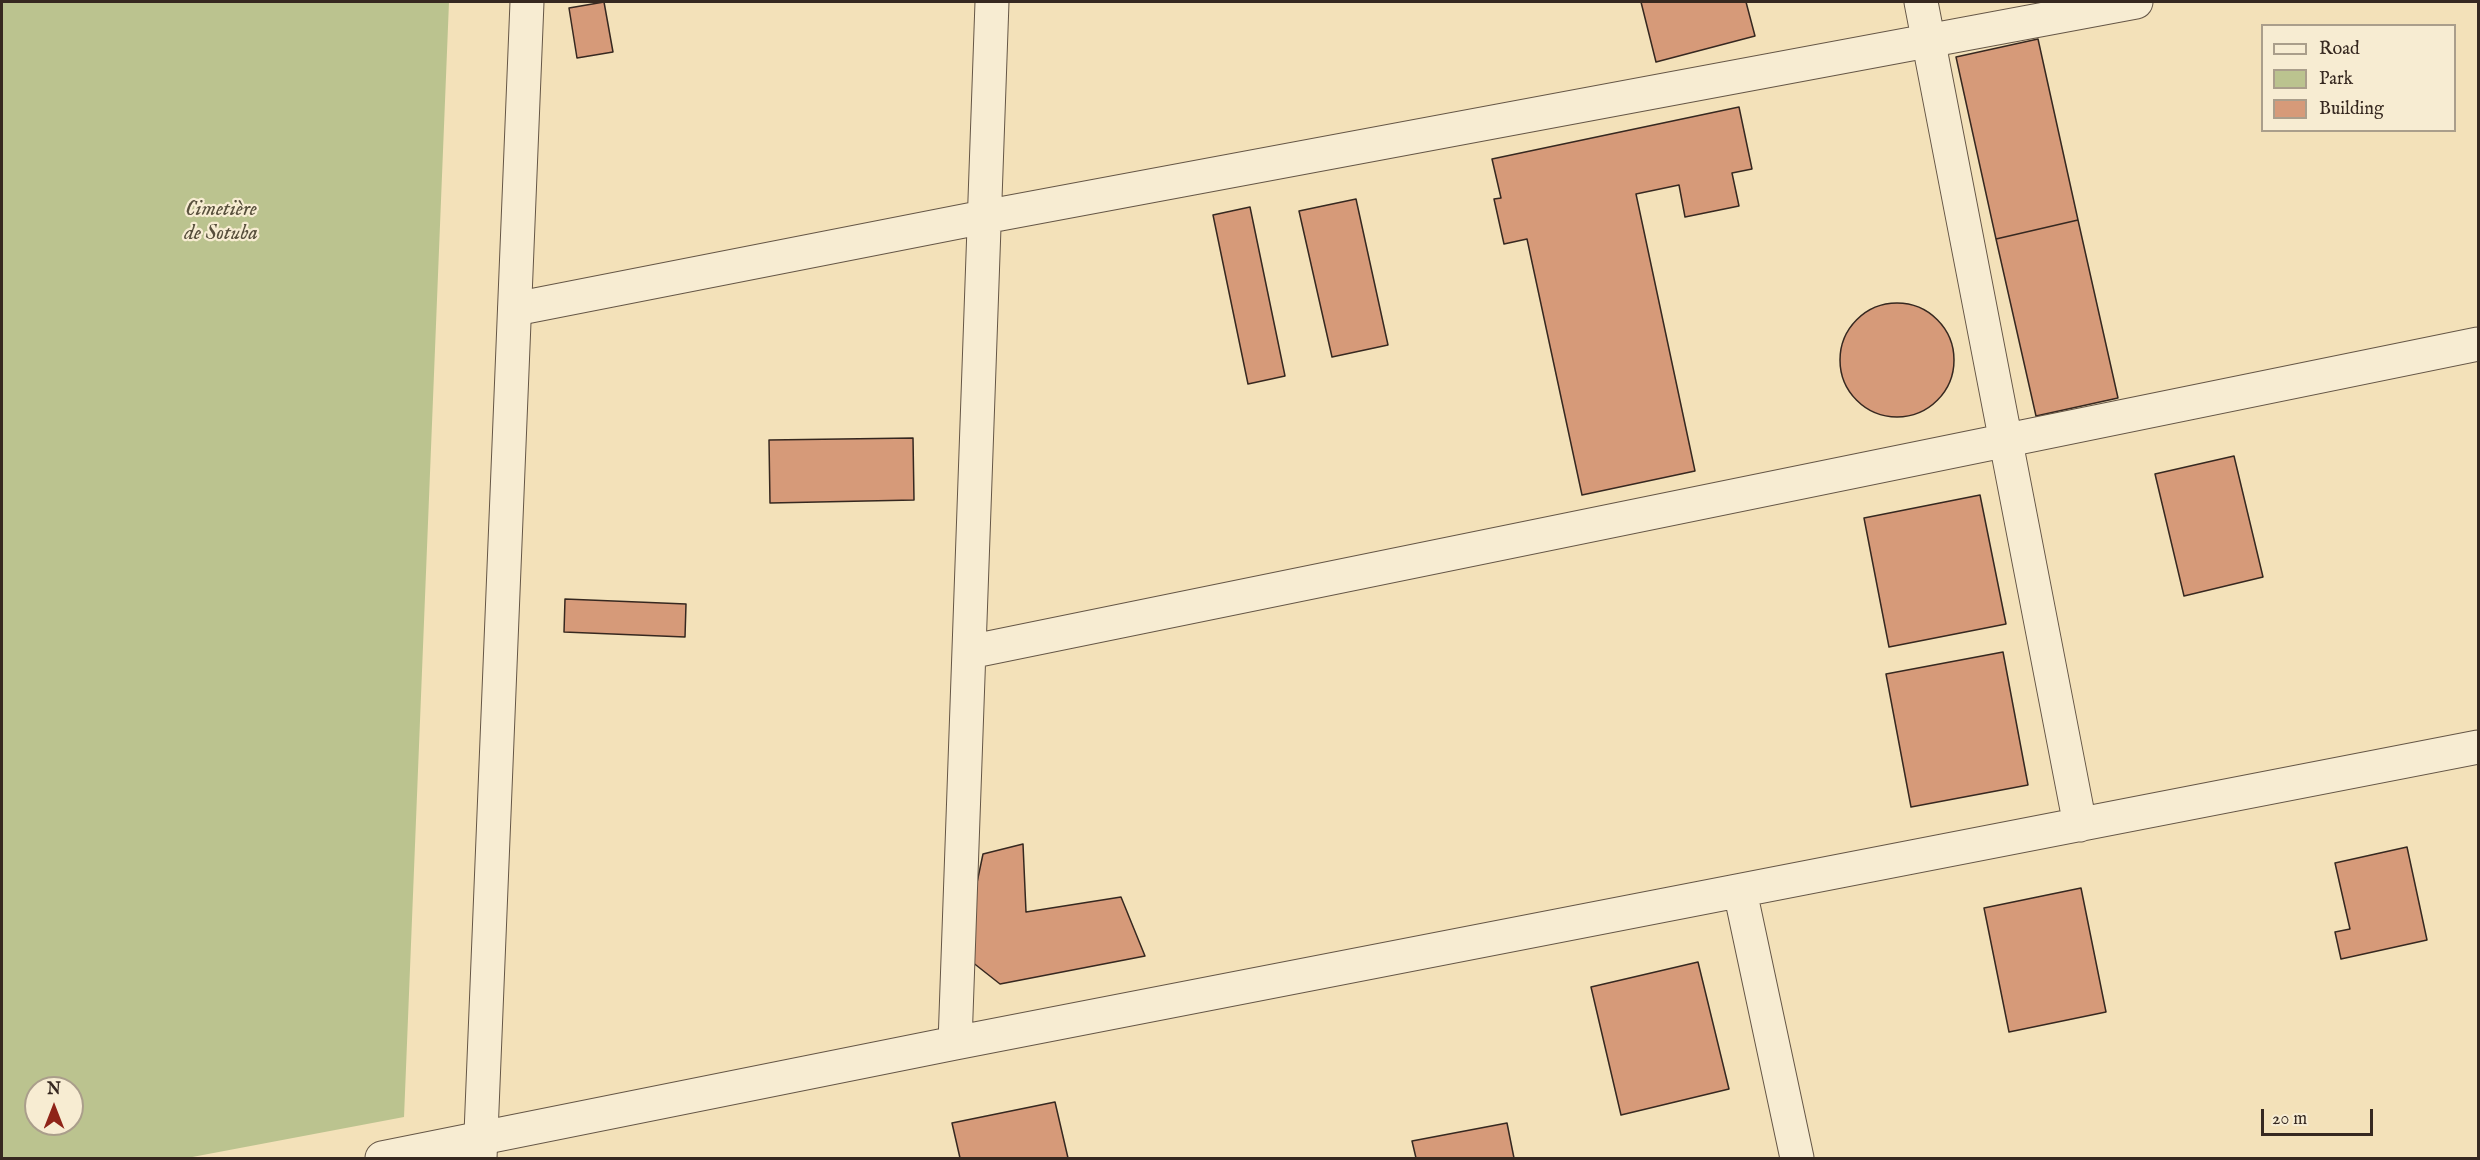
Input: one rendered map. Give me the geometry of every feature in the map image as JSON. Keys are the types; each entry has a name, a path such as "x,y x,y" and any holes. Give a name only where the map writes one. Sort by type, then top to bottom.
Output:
{"street":[{"path":"480,1149 527,2"},
{"path":"955,1043 992,2"},
{"path":"1921,2 2080,825"},
{"path":"515,309 984,217 2136,2"},
{"path":"969,652 2478,344"},
{"path":"382,1158 480,1149 955,1043 2478,747"},
{"path":"1740,891 1797,1158"}],"green space":[{"name":"Cimetière de Sotuba","path":"2,2 449,2 404,1117 187,1158 2,1158"}],"building":[{"path":"604,2 613,52 577,58 569,8"},
{"path":"1641,2 1746,2 1755,36 1656,62"},
{"path":"2038,39 2078,220 1996,239 1956,57"},
{"path":"1739,107 1752,169 1732,173 1739,206 1685,217 1679,185 1636,194 1695,471 1582,495 1527,239 1504,244 1494,199 1501,198 1492,159"},
{"path":"1356,199 1388,345 1332,357 1299,211"},
{"path":"1250,207 1285,376 1248,384 1213,215"},
{"path":"2078,220 2118,398 2036,416 1996,239"},
{"path":"1897,303 1919,307 1938,319 1950,338 1954,360 1950,382 1938,401 1919,413 1897,417 1875,413 1856,401 1844,382 1840,360 1844,338 1856,319 1875,307"},
{"path":"913,438 914,500 770,503 769,440"},
{"path":"2234,456 2263,577 2184,596 2155,474"},
{"path":"1980,495 2006,624 1889,647 1864,518"},
{"path":"565,599 686,604 685,637 564,632"},
{"path":"2003,652 2028,785 1911,807 1886,674"},
{"path":"1023,844 1026,912 1121,897 1145,956 1000,984 962,954 983,854"},
{"path":"2407,847 2427,940 2341,959 2335,932 2350,929 2335,863"},
{"path":"2081,888 2106,1012 2009,1032 1984,908"},
{"path":"1698,962 1729,1089 1621,1115 1591,987"},
{"path":"1055,1102 1068,1158 960,1158 952,1123"},
{"path":"1507,1123 1514,1158 1416,1158 1412,1141"}]}
